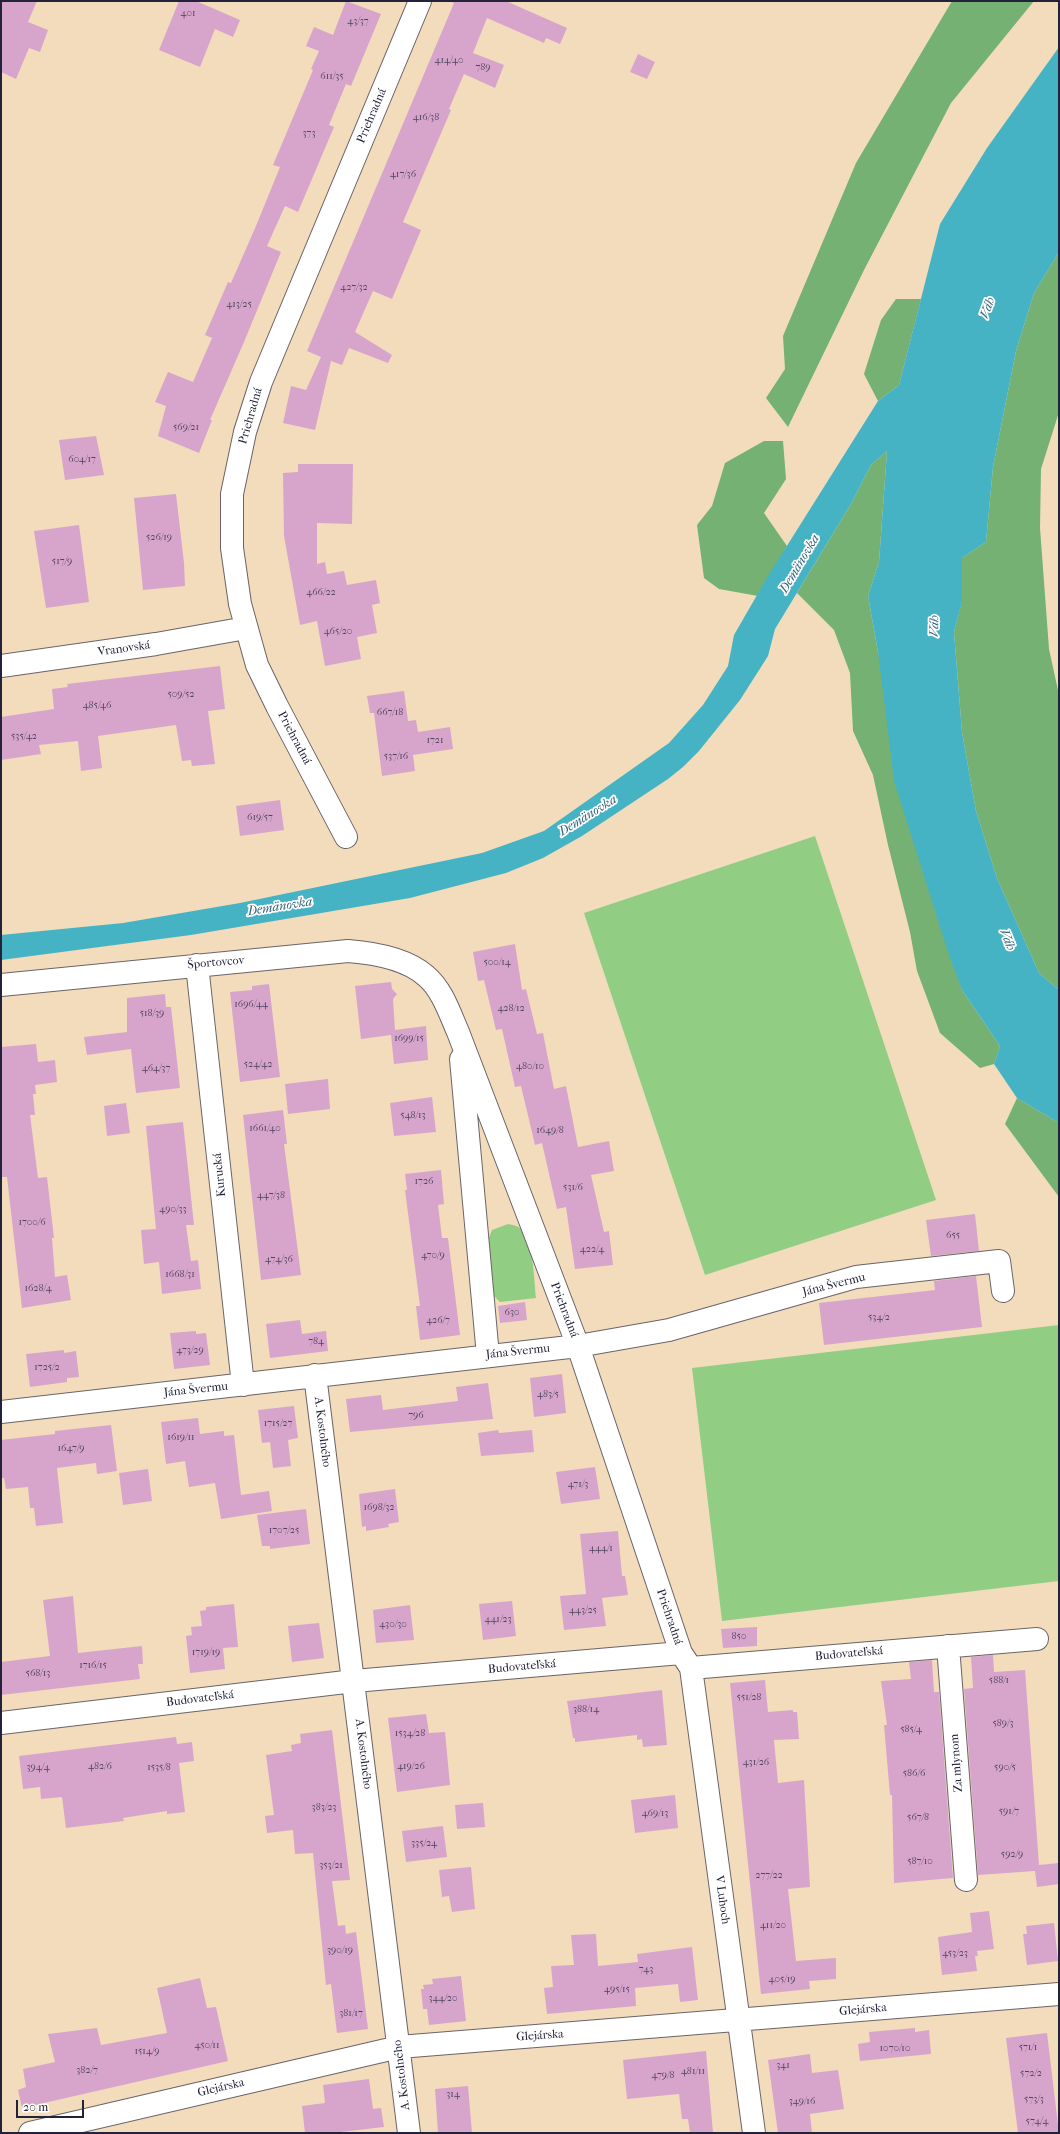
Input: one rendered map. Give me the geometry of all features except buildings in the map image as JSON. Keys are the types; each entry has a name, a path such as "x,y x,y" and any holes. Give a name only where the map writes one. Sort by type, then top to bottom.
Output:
{"street":[{"name":"Priehradná","path":"346,837 277,706 258,664 246,628 238,591 231,522 232,494 249,419 264,375 420,1"},
{"name":"Vranovská","path":"1,666 156,644 246,628"},
{"name":"Športovcov","path":"1,985 348,951 390,957 427,976"},
{"name":"Kurucká","path":"197,965 243,1385"},
{"name":"Priehradná","path":"427,976 443,998 458,1032 578,1346 686,1661"},
{"path":"458,1032 488,1356"},
{"name":"Jána Švermu","path":"1,1412 578,1346 669,1330 856,1278 999,1261 1002,1291"},
{"name":"A. Kostolného","path":"315,1375 409,2133"},
{"name":"Budovateľská","path":"1,1723 354,1681 948,1646 1037,1639"},
{"name":"Za mlynom","path":"948,1646 966,1880"},
{"name":"V Luhoch","path":"686,1661 754,2133"},
{"name":"Glejárska","path":"30,2133 399,2047 739,2021 1059,1994"}],"green space":[{"path":"952,1 1034,1 951,103 864,270 788,427 766,398 785,369 783,336 856,163"},
{"path":"1059,252 1059,412 1041,469 1040,528 1049,649 1059,695 1059,990 1039,973 997,878 976,811 962,732 954,632 962,601 962,558 986,542 993,467 1016,351 1034,293"},
{"path":"896,299 921,299 899,385 878,401 864,374 881,320"},
{"path":"764,441 783,441 786,479 764,513 787,546 758,596 719,589 704,578 697,525 712,506 725,463"},
{"path":"887,451 879,562 868,596 878,652 962,990 1000,1046 994,1064 980,1068 940,1033 917,971 910,932 888,845 873,775 853,731 850,673 834,630 797,593 851,504 871,465"},
{"path":"815,836 936,1200 705,1275 584,913"},
{"path":"1017,1098 1059,1123 1059,1197 1005,1124"},
{"path":"508,1224 521,1229 526,1236 533,1263 536,1298 500,1302 493,1295 488,1240 492,1230"},
{"path":"1059,1325 1059,1581 722,1621 692,1368"}],"water":[{"path":"1059,47 1059,252 1034,293 1016,351 993,467 986,542 962,558 962,602 954,632 962,732 976,811 997,878 1039,973 1059,990 1059,1123 1017,1098 994,1064 1000,1046 962,990 948,952 894,781 878,652 868,596 879,562 887,451 871,465 851,504 775,629 768,656 740,700 699,751 683,767 668,779 582,836 543,858 506,873 410,898 191,935 1,960 1,935 123,923 240,903 482,853 544,831 669,743 703,705 728,666 734,635 768,576 878,401 899,385 940,224 987,148"}],"water label":[{"name":"Váh","path":"988,308"},
{"name":"Demänovka","path":"800,564"},
{"name":"Váh","path":"935,626"},
{"name":"Demänovka","path":"588,816"},
{"name":"Demänovka","path":"280,907"},
{"name":"Váh","path":"1007,940"}]}
